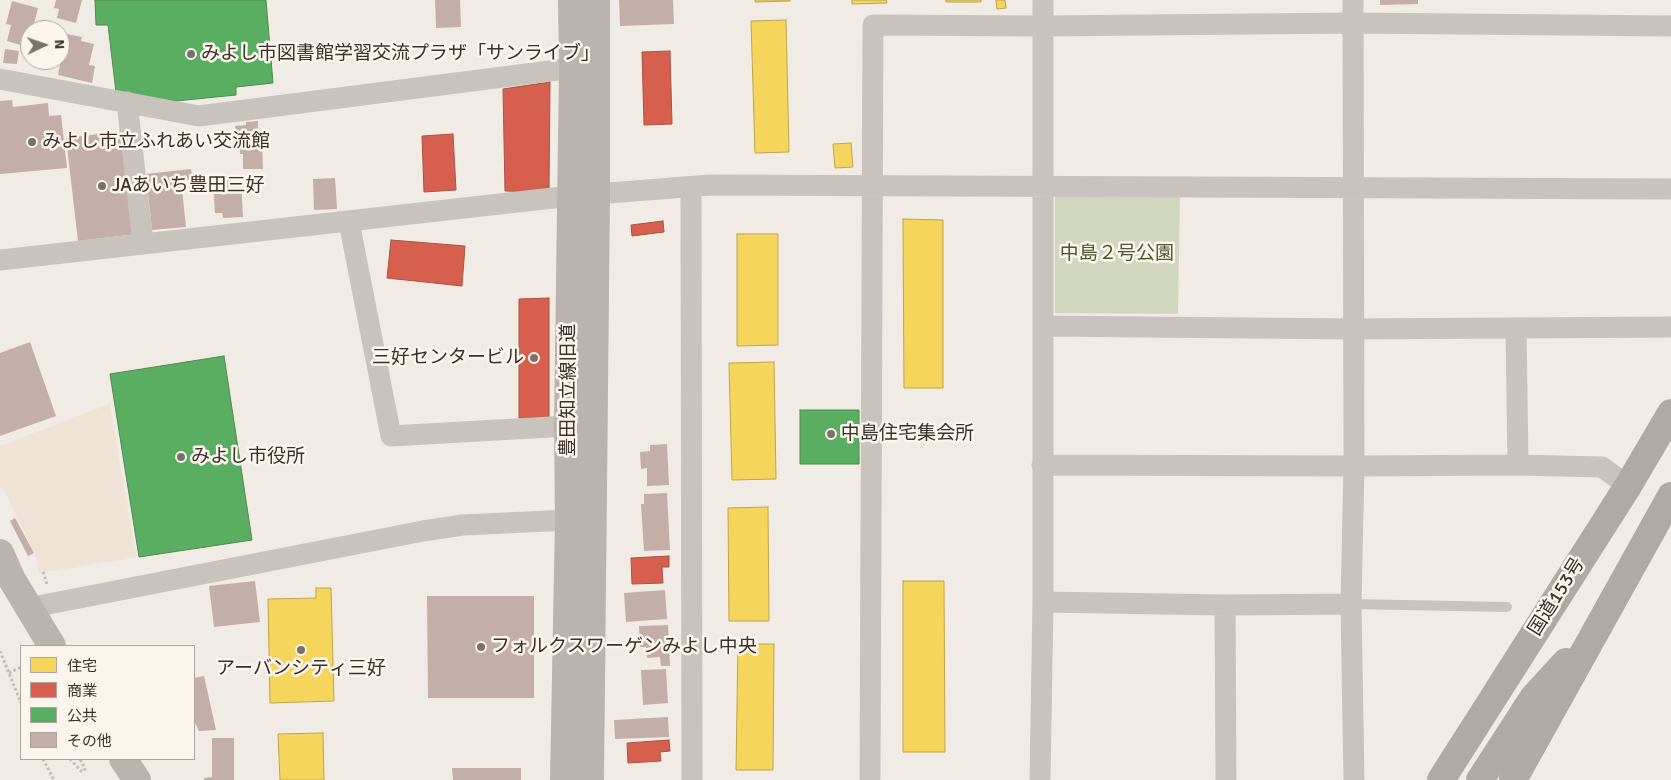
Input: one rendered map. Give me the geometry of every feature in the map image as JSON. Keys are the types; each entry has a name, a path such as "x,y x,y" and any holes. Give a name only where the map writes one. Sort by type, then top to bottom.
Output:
{"highway":[{"name":"国道153号","path":"1441,780 1628,486 1671,413"},
{"path":"1513,780 1671,496"},
{"path":"1480,780 1533,698 1599,626"}],"street":[{"name":"豊田知立線旧道","path":"572,0 573,68 584,195 590,780"},
{"name":"豊田知立線旧道","path":"564,780 569,520 568,426 596,0"},
{"path":"1040,780 1043,602 1043,0"},
{"path":"1353,0 1354,466 1351,604 1354,780"},
{"path":"870,780 873,25 1043,26 1353,23 1671,26"},
{"path":"0,78 199,116 573,68"},
{"path":"127,102 143,243"},
{"path":"0,260 584,195 710,185 1671,189"},
{"path":"691,187 692,780"},
{"path":"348,222 391,436 568,426"},
{"path":"1044,326 1353,329 1671,327"},
{"path":"1516,328 1518,465"},
{"path":"1042,465 1602,466 1628,486"},
{"path":"28,608 423,531 463,525 569,520"},
{"path":"0,553 28,608 51,645"},
{"path":"1043,602 1225,606 1351,604"},
{"path":"1225,606 1226,780"},
{"path":"124,760 137,780"}],"lane":[{"path":"1351,604 1507,607"}],"path":[{"path":"42,572 48,588"},
{"path":"0,651 20,700"},
{"path":"9,673 20,668"},
{"path":"44,760 54,780"},
{"path":"71,760 82,772 85,769 80,760"}],"green space":[{"name":"中島２号公園","path":"1055,194 1180,195 1178,314 1055,313"}],"shaded area":[{"path":"110,404 136,557 39,573 36,556 4,490 0,486 0,446"}],"building: 住宅":[{"path":"755,0 790,0 790,1 755,2"},
{"path":"852,0 886,0 887,3 852,4"},
{"path":"946,0 981,0 981,2 946,2"},
{"path":"996,0 1005,0 1006,8 997,9"},
{"path":"786,20 789,152 755,153 751,21"},
{"path":"851,143 853,167 835,168 833,144"},
{"path":"903,219 943,220 943,388 904,388"},
{"path":"737,234 778,234 778,345 737,346"},
{"path":"774,362 776,479 732,480 729,363"},
{"path":"768,507 769,621 729,621 728,508"},
{"path":"903,581 944,581 945,752 903,752"},
{"name":"アーバンシティ三好","path":"316,588 331,588 334,701 270,703 268,599 316,598"},
{"path":"738,644 774,644 773,770 736,770"},
{"path":"323,733 324,780 280,780 278,734"}],"building: 商業":[{"path":"670,51 672,124 644,125 642,52"},
{"path":"550,82 549,192 505,191 503,89"},
{"path":"453,134 456,190 424,192 422,136"},
{"path":"663,221 664,232 632,236 631,225"},
{"path":"391,240 465,246 462,286 387,278"},
{"name":"三好センタービル","path":"549,298 549,417 519,418 519,299"},
{"path":"669,556 669,567 662,567 663,583 632,584 631,558"},
{"path":"669,740 670,751 660,752 661,761 628,763 627,743"}],"building: 公共":[{"name":"みよし市図書館学習交流プラザ「サンライブ」","path":"95,0 266,0 273,83 236,87 236,95 176,101 116,92 108,25 96,25"},
{"name":"みよし市役所","path":"224,356 252,540 139,557 110,374"},
{"path":"800,410 859,410 859,464 800,464"}],"building: その他":[{"path":"56,0 82,0 76,23 57,18 59,9 54,8"},
{"path":"435,0 460,0 461,27 436,28"},
{"path":"619,0 673,0 674,24 620,26"},
{"path":"1380,0 1418,0 1418,4 1380,5"},
{"path":"12,1 38,8 35,20 20,20 20,45 7,41 11,25 6,24"},
{"path":"70,35 82,37 81,41 94,44 89,65 95,66 92,83 58,75 59,70 70,70"},
{"path":"5,49 19,51 17,64 3,63"},
{"name":"みよし市立ふれあい交流館","path":"12,100 13,107 48,103 49,116 61,115 67,168 0,174 0,101"},
{"path":"258,121 258,142 262,142 263,169 243,169 243,154 240,154 239,139 235,139 235,126 246,125 246,122"},
{"name":"JAあいち豊田三好","path":"125,131 137,234 78,241 66,138"},
{"path":"191,169 193,179 181,180 186,227 152,230 146,174"},
{"path":"335,178 337,209 314,210 313,179"},
{"path":"241,180 243,217 223,218 222,213 215,213 213,181"},
{"path":"30,342 56,416 0,436 0,353"},
{"path":"667,444 669,485 647,486 647,468 641,469 640,452 650,451 650,445"},
{"path":"667,493 670,550 644,551 641,504 644,504 644,494"},
{"path":"15,518 34,553 28,556 10,521"},
{"path":"255,581 260,622 214,627 209,586"},
{"path":"665,590 667,619 626,622 624,593"},
{"name":"フォルクスワーゲンみよし中央","path":"427,596 534,596 534,698 428,698"},
{"path":"668,625 670,666 661,666 660,657 647,658 646,647 640,647 639,626"},
{"path":"666,669 668,703 643,705 641,670"},
{"path":"204,676 216,730 199,731 195,723 195,678"},
{"path":"668,717 669,737 615,739 614,720"},
{"path":"212,738 234,738 234,780 204,780 204,778 212,777"},
{"path":"452,768 521,768 521,780 453,780"}],"place":[{"name":"みよし市図書館学習交流プラザ「サンライブ」","path":"191,54"},
{"name":"みよし市立ふれあい交流館","path":"32,142"},
{"name":"JAあいち豊田三好","path":"102,186"},
{"name":"三好センタービル","path":"534,358"},
{"name":"中島住宅集会所","path":"831,434"},
{"name":"みよし市役所","path":"181,457"},
{"name":"フォルクスワーゲンみよし中央","path":"481,647"},
{"name":"アーバンシティ三好","path":"301,650"}]}
